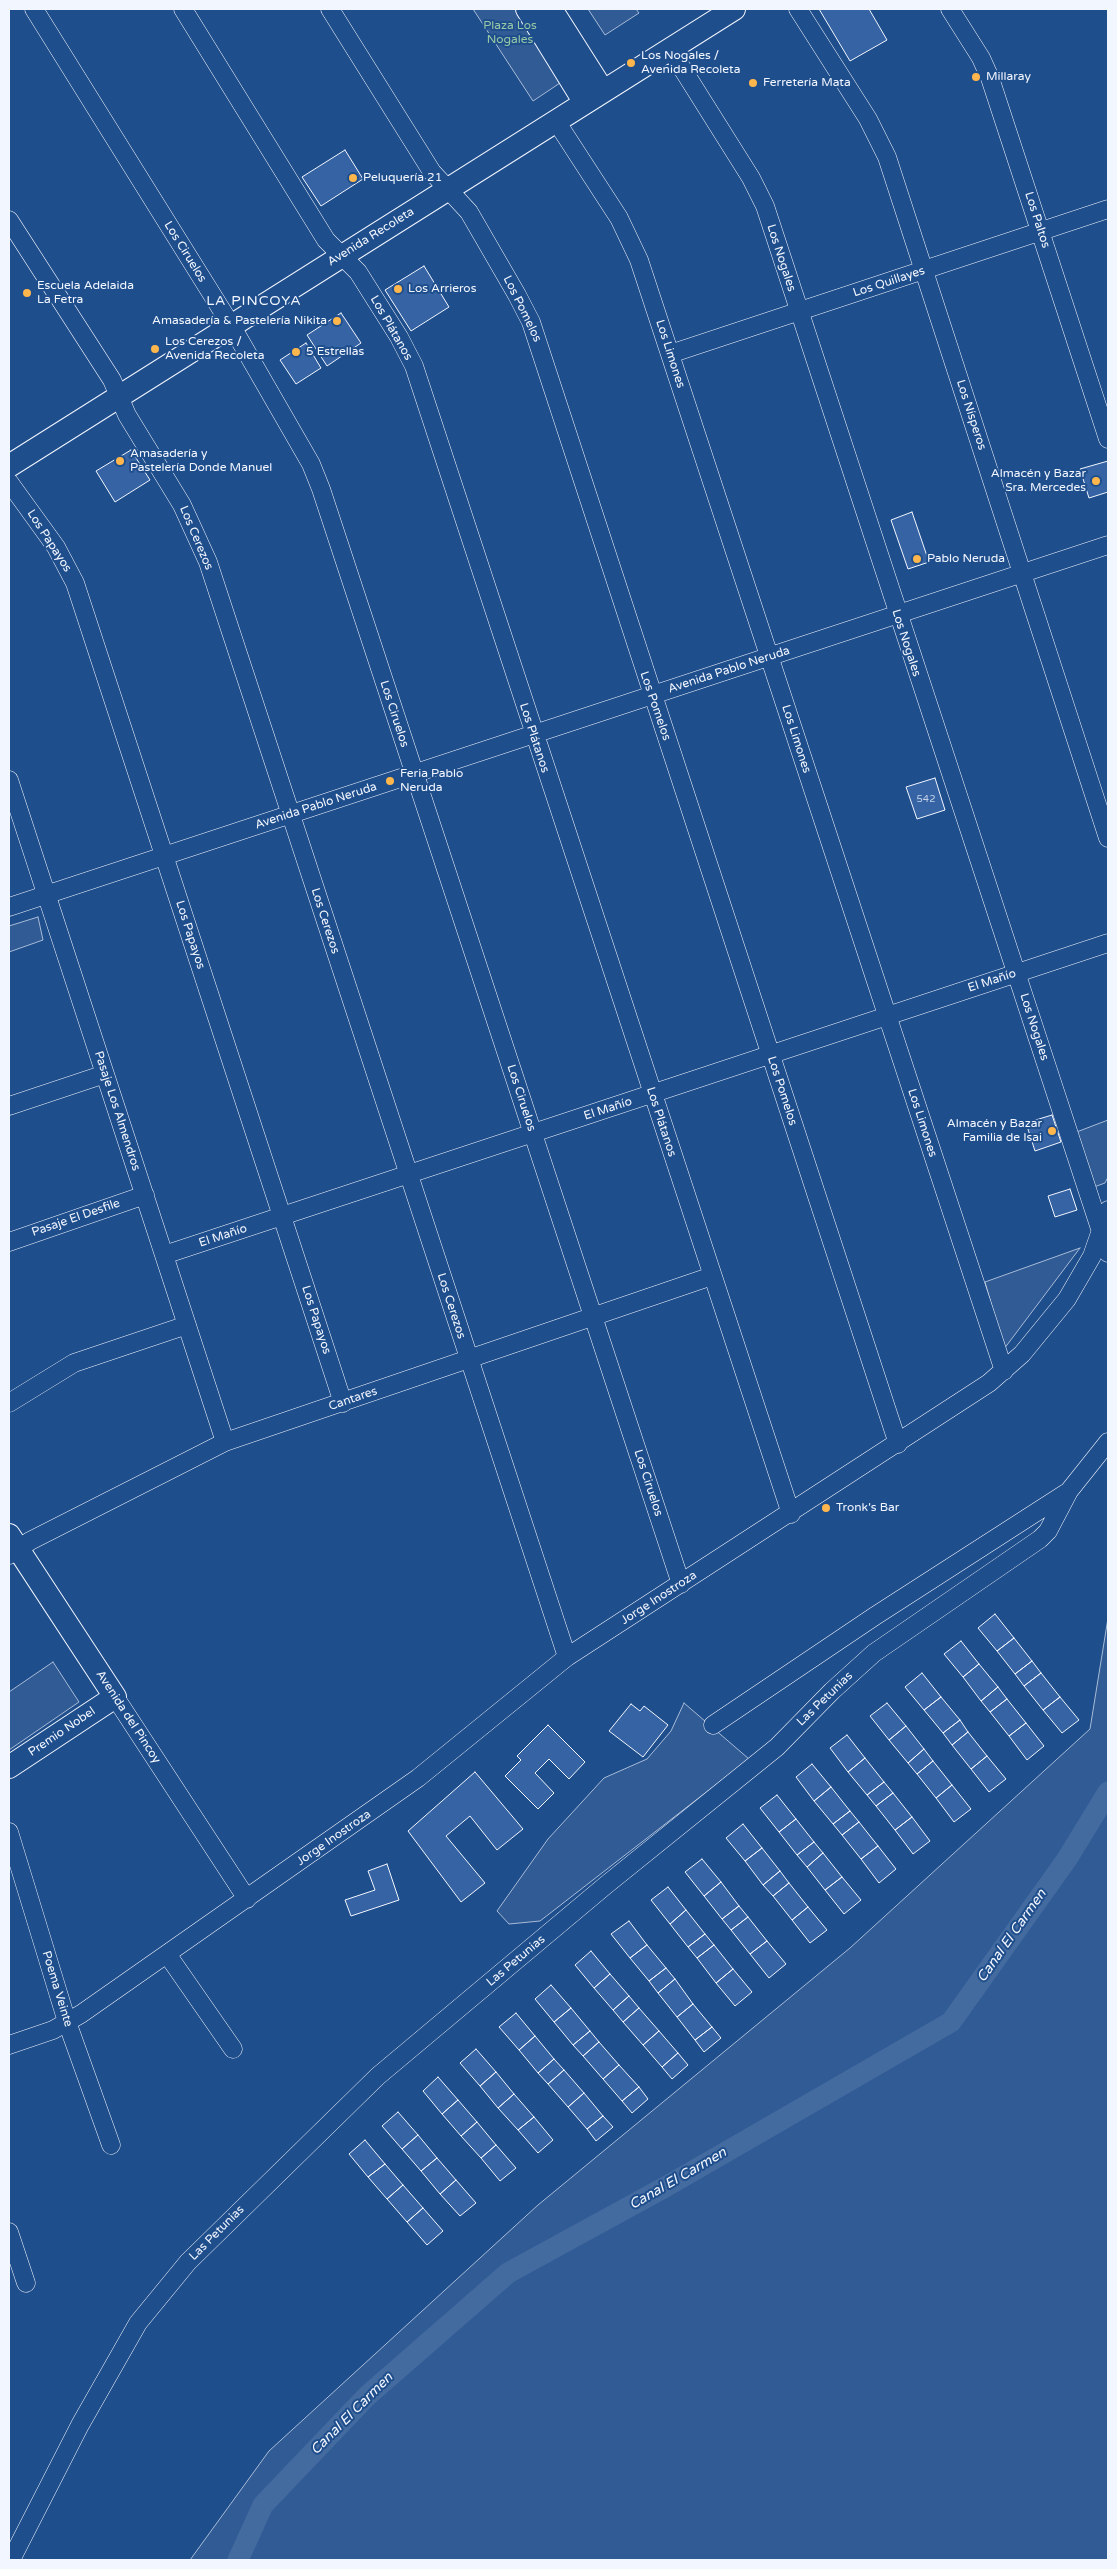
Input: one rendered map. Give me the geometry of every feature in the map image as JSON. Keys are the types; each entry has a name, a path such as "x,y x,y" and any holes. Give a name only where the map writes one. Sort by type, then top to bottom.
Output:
{"street":[{"name":"Los Ciruelos","path":"34,9 231,325 311,464 321,489 681,1584"},
{"name":"Los Plátanos","path":"183,9 326,240 358,272 399,337 414,366 533,734 791,1514"},
{"name":"Los Pomelos","path":"330,9 432,172 468,212 517,294 531,322 898,1444"},
{"path":"527,9 594,97"},
{"path":"551,9 594,97"},
{"name":"Avenida Recoleta","path":"9,466 734,9"},
{"name":"Los Nísperos","path":"798,9 881,144 924,270 1108,838"},
{"name":"Los Paltos","path":"950,9 981,58 990,78 1108,439"},
{"name":"Los Nogales","path":"670,49 751,178 764,206 1108,1253"},
{"name":"Los Limones","path":"556,121 630,238 670,354 1004,1371"},
{"name":"Los Quillayes","path":"670,354 1108,209"},
{"name":"Los Cerezos","path":"9,220 112,380 127,415 182,505 200,542 567,1657"},
{"name":"Los Papayos","path":"9,482 56,547 75,583 343,1403"},
{"name":"Avenida Pablo Neruda","path":"9,908 1108,545"},
{"name":"Pasaje Los Almendros","path":"9,780 225,1442"},
{"name":"El Mañío","path":"164,1255 1108,943"},
{"path":"9,1106 105,1074"},
{"name":"Pasaje El Desfile","path":"9,1242 145,1195"},
{"name":"Jorge Inostroza","path":"9,2045 67,2022 247,1899 418,1778 567,1657 970,1397 1004,1371 1038,1337 1067,1300 1102,1233 1108,1210"},
{"name":"Cantares","path":"12,1546 30,1541 225,1442 712,1276"},
{"path":"9,1403 74,1363 187,1325"},
{"name":"Las Petunias","path":"11,2560 80,2425 138,2323 188,2262 378,2076 606,1885 777,1747 832,1691 874,1653 1040,1540 1048,1531 1069,1491 1108,1442"},
{"path":"713,1726 875,1616 1069,1491"},
{"name":"Avenida del Pincoy","path":"12,1546 115,1697 247,1899"},
{"name":"Premio Nobel","path":"9,1767 115,1697"},
{"name":"Poema Veinte","path":"9,1832 67,2022 110,2145"},
{"path":"167,1954 233,2049"},
{"path":"9,2232 26,2283"}],"shaded area":[{"name":"Plaza Los Nogales","path":"473,9 516,9 563,81 533,101"},
{"path":"588,9 636,9 639,13 605,35"},
{"path":"38,917 43,940 9,952 9,926"},
{"path":"1108,1120 1108,1177 1105,1183 1094,1187 1074,1133"},
{"path":"1080,1248 1004,1349 985,1282"},
{"path":"1108,1618 1108,2560 190,2560 269,2451 538,2205 850,1948 1090,1729"},
{"path":"53,1662 79,1702 9,1750 9,1692"},
{"path":"684,1703 749,1759 540,1921 509,1924 497,1911 548,1839 604,1778 647,1759 671,1731"}],"building":[{"path":"819,9 869,9 887,40 850,61"},
{"path":"345,150 363,179 321,206 302,177"},
{"path":"424,266 449,307 411,331 385,290"},
{"path":"341,313 361,343 327,366 307,335"},
{"path":"306,343 321,368 296,384 280,360"},
{"path":"131,450 150,480 115,502 96,471"},
{"name":"Almacén y Bazar Sra. Mercedes","path":"1108,461 1108,492 1089,498 1080,469"},
{"path":"912,512 929,562 908,569 891,520"},
{"path":"935,778 945,810 917,819 906,787"},
{"path":"1052,1115 1061,1142 1035,1151 1026,1123"},
{"path":"1070,1189 1077,1210 1055,1217 1048,1196"},
{"path":"995,1614 1014,1638 997,1651 978,1628"},
{"path":"1014,1638 1032,1661 1015,1674 997,1651"},
{"path":"961,1641 979,1664 963,1677 944,1654"},
{"path":"1032,1661 1041,1673 1024,1686 1015,1674"},
{"path":"979,1664 998,1687 981,1701 963,1677"},
{"path":"922,1673 941,1697 924,1710 905,1687"},
{"path":"1041,1673 1060,1697 1043,1710 1024,1686"},
{"path":"998,1687 1007,1699 990,1712 981,1701"},
{"path":"941,1697 960,1720 943,1733 924,1710"},
{"path":"1060,1697 1079,1720 1062,1733 1043,1710"},
{"path":"1007,1699 1026,1723 1009,1736 990,1712"},
{"path":"887,1703 906,1726 889,1740 870,1716"},
{"path":"631,1704 640,1711 644,1706 668,1725 643,1757 609,1731"},
{"path":"960,1720 968,1732 952,1745 943,1733"},
{"path":"1026,1723 1044,1746 1027,1760 1009,1736"},
{"path":"548,1725 585,1762 569,1779 549,1759 535,1773 554,1793 538,1809 505,1776 521,1760 517,1756"},
{"path":"906,1726 924,1749 908,1763 889,1740"},
{"path":"968,1732 987,1756 971,1769 952,1745"},
{"path":"847,1735 865,1758 848,1772 830,1748"},
{"path":"924,1749 933,1761 917,1774 908,1763"},
{"path":"987,1756 1006,1779 989,1792 971,1769"},
{"path":"865,1758 884,1782 867,1795 848,1772"},
{"path":"933,1761 952,1785 936,1798 917,1774"},
{"path":"812,1764 831,1787 814,1801 796,1777"},
{"path":"475,1772 523,1829 497,1850 470,1816 446,1836 485,1883 461,1902 408,1831"},
{"path":"884,1782 893,1793 876,1806 867,1795"},
{"path":"952,1785 971,1809 954,1822 936,1798"},
{"path":"831,1787 850,1811 833,1824 814,1801"},
{"path":"893,1793 912,1817 895,1830 876,1806"},
{"path":"777,1795 796,1819 779,1832 760,1808"},
{"path":"850,1811 859,1822 842,1835 833,1824"},
{"path":"912,1817 930,1841 913,1854 895,1830"},
{"path":"796,1819 814,1842 797,1855 779,1832"},
{"path":"859,1822 878,1846 861,1859 842,1835"},
{"path":"743,1824 762,1848 745,1861 726,1838"},
{"path":"814,1842 823,1853 807,1867 797,1855"},
{"path":"878,1846 896,1869 879,1883 861,1859"},
{"path":"762,1848 780,1871 763,1885 745,1861"},
{"path":"823,1853 842,1877 825,1890 807,1867"},
{"path":"702,1859 721,1882 704,1896 685,1872"},
{"path":"387,1864 399,1900 351,1916 345,1900 375,1890 368,1871"},
{"path":"780,1871 789,1883 773,1896 763,1885"},
{"path":"842,1877 861,1900 844,1914 825,1890"},
{"path":"721,1882 739,1906 722,1919 704,1896"},
{"path":"789,1883 808,1907 792,1920 773,1896"},
{"path":"668,1887 686,1910 670,1924 651,1900"},
{"path":"739,1906 748,1917 731,1930 722,1919"},
{"path":"808,1907 827,1930 810,1943 792,1920"},
{"path":"686,1910 705,1934 688,1947 670,1924"},
{"path":"748,1917 767,1941 750,1954 731,1930"},
{"path":"629,1921 647,1945 630,1958 611,1934"},
{"path":"705,1934 714,1945 697,1958 688,1947"},
{"path":"767,1941 786,1964 769,1978 750,1954"},
{"path":"647,1945 666,1968 649,1981 630,1958"},
{"path":"714,1945 733,1969 716,1983 697,1958"},
{"path":"591,1951 610,1974 594,1988 575,1965"},
{"path":"666,1968 675,1979 658,1993 649,1981"},
{"path":"733,1969 752,1992 735,2006 716,1983"},
{"path":"610,1974 629,1996 613,2010 594,1988"},
{"path":"675,1979 693,2004 677,2017 658,1993"},
{"path":"551,1985 571,2008 554,2022 535,1999"},
{"path":"629,1996 639,2008 623,2022 613,2010"},
{"path":"693,2004 712,2027 695,2040 677,2017"},
{"path":"571,2008 590,2031 573,2045 554,2022"},
{"path":"639,2008 659,2031 643,2045 623,2022"},
{"path":"516,2013 535,2036 519,2050 499,2027"},
{"path":"712,2027 721,2038 704,2052 695,2040"},
{"path":"590,2031 599,2042 583,2056 573,2045"},
{"path":"659,2031 678,2053 662,2067 643,2045"},
{"path":"535,2036 554,2059 538,2073 519,2050"},
{"path":"599,2042 619,2065 603,2079 583,2056"},
{"path":"476,2049 496,2072 480,2086 460,2063"},
{"path":"678,2053 688,2065 672,2079 662,2067"},
{"path":"554,2059 564,2070 548,2084 538,2073"},
{"path":"619,2065 639,2087 622,2101 603,2079"},
{"path":"564,2070 584,2093 568,2107 548,2084"},
{"path":"496,2072 514,2094 498,2108 480,2086"},
{"path":"438,2077 458,2100 442,2114 423,2091"},
{"path":"639,2087 648,2099 632,2113 622,2101"},
{"path":"584,2093 603,2116 587,2129 568,2107"},
{"path":"514,2094 534,2117 518,2130 498,2108"},
{"path":"458,2100 477,2122 461,2136 442,2114"},
{"path":"398,2112 418,2135 402,2149 382,2126"},
{"path":"603,2116 613,2127 596,2141 587,2129"},
{"path":"534,2117 553,2140 538,2153 518,2130"},
{"path":"477,2122 496,2145 481,2158 461,2136"},
{"path":"418,2135 437,2158 421,2171 402,2149"},
{"path":"365,2140 385,2164 368,2177 349,2154"},
{"path":"496,2145 516,2168 500,2181 481,2158"},
{"path":"437,2158 456,2180 440,2194 421,2171"},
{"path":"385,2164 403,2185 387,2199 368,2177"},
{"path":"456,2180 476,2203 460,2216 440,2194"},
{"path":"403,2185 423,2208 407,2222 387,2199"},
{"path":"423,2208 443,2231 427,2245 407,2222"}],"waterway":[{"name":"Canal El Carmen","path":"238,2560 263,2505 367,2396 508,2273 667,2186 951,2022 1067,1859 1108,1792"}],"place":[{"name":"Los Nogales / Avenida Recoleta","path":"631,63"},
{"name":"Millaray","path":"976,77"},
{"name":"Ferretería Mata","path":"753,83"},
{"name":"Peluquería 21","path":"353,178"},
{"name":"Los Arrieros","path":"398,289"},
{"name":"Escuela Adelaida La Fetra","path":"27,293"},
{"name":"Amasadería & Pastelería Nikita","path":"337,321"},
{"name":"Los Cerezos / Avenida Recoleta","path":"155,349"},
{"name":"5 Estrellas","path":"296,352"},
{"name":"Amasadería y Pastelería Donde Manuel","path":"120,461"},
{"name":"Almacén y Bazar Sra. Mercedes","path":"1096,481"},
{"name":"Pablo Neruda","path":"917,559"},
{"name":"Feria Pablo Neruda","path":"390,781"},
{"name":"Almacén y Bazar Familia de Isai","path":"1052,1131"},
{"name":"Tronk's Bar","path":"826,1508"}],"district":[{"name":"LA PINCOYA","path":"254,301"}]}
